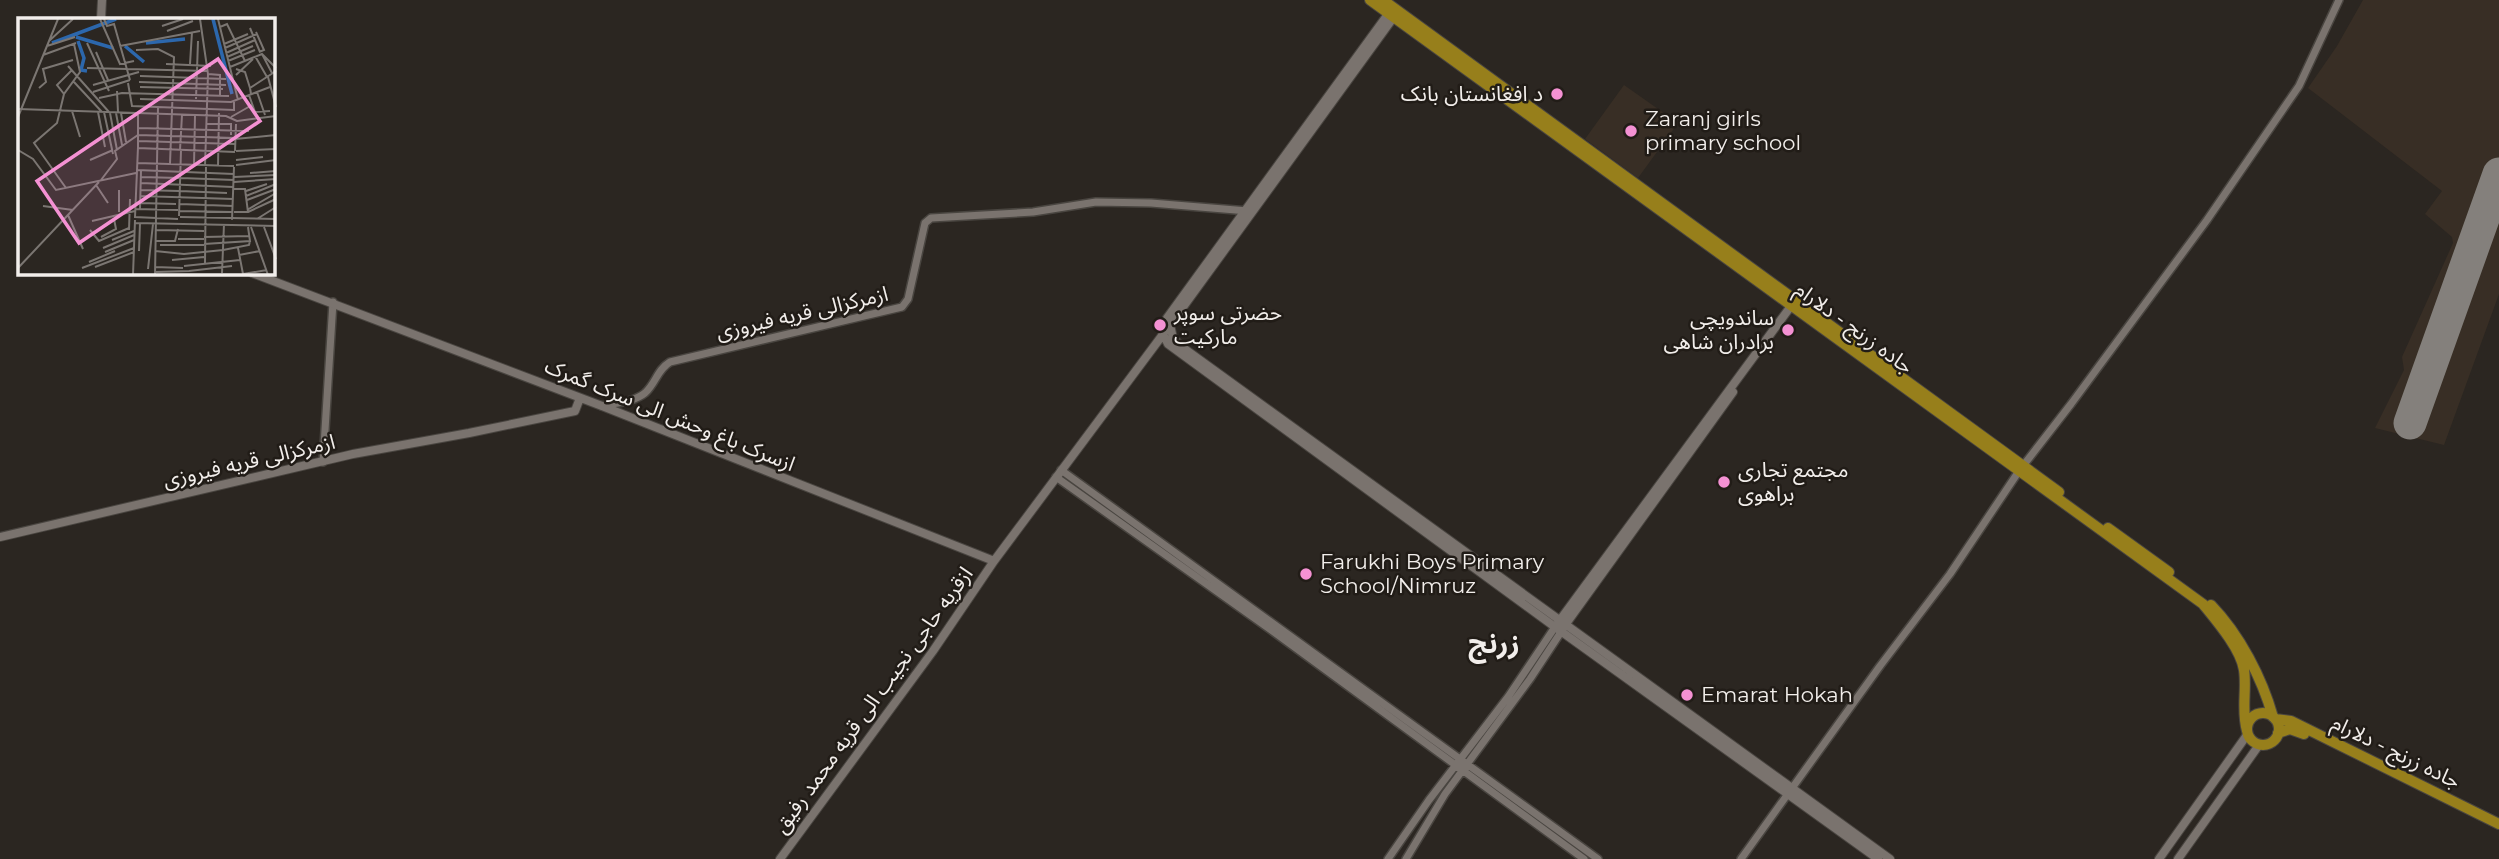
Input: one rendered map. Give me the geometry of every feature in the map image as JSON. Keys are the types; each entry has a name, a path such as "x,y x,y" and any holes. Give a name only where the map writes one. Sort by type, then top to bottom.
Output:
{"highway":[{"name":"جاده زرنج - دلارام","path":"1370,0 1393,12 2213,606 2244,650 2274,718 2291,721 2499,824"},
{"name":"جاده زرنج - دلارام","path":"1383,0 1393,12"},
{"name":"جاده زرنج - دلارام","path":"2021,468 2203,604 2217,621 2242,662 2247,733"},
{"path":"2264,713 2274,718 2278,733 2269,744 2259,745 2247,733 2249,721 2255,715 2264,713"},
{"name":"جاده زرنج - دلارام","path":"2278,733 2296,730 2499,832"}],"main road":[{"path":"102,0 102,18"},
{"name":"ازقریه حاجی نجیب الی قریه محمد رفیق","path":"780,859 933,651 994,561 1166,332 1249,211 1393,12"},
{"name":"ازسرک باغ وحش الی سرک گمرک","path":"258,275 602,406 994,561"},
{"path":"1560,626 1692,438 1795,304"},
{"path":"1166,332 1182,347 1560,626 1790,791 1890,859"},
{"name":"ازمرکزالی قریه فیروزی","path":"0,537 353,454 575,411 580,398"},
{"path":"2160,859 2247,733"},
{"path":"2178,859 2259,745"},
{"path":"1790,791 1878,859"}],"street":[{"path":"1741,859 1956,565 2021,468 2207,220 2299,86 2339,0"},
{"name":"ازمرکزالی قریه فیروزی","path":"602,406 638,398 650,387 662,367 670,362 902,307 908,299 925,223 931,218 1033,212 1096,202 1151,203 1249,211"},
{"path":"323,462 332,302"},
{"path":"1058,474 1271,630 1598,859"},
{"path":"1388,859 1461,765 1560,626"},
{"path":"1406,859 1461,765"},
{"path":"1461,765 1584,859"}],"shaded area":[{"path":"2363,0 2499,0 2499,294 2444,445 2375,428 2404,370 2402,357 2453,243 2452,237 2425,214 2442,191 2308,88 2337,46"},
{"name":"Zaranj girls primary school","path":"1624,85 1678,123 1638,178 1585,139"}],"runway":[{"path":"2410,423 2499,174"}],"place":[{"name":"د افغانستان بانک","path":"1557,94"},
{"name":"Zaranj girls primary school","path":"1631,131"},
{"name":"حضرتی سوپر مارکیت","path":"1160,325"},
{"name":"ساندویچی برادران شاهی","path":"1788,330"},
{"name":"مجتمع تجاری براهوی","path":"1724,482"},
{"name":"Farukhi Boys Primary School/Nimruz","path":"1306,574"},
{"name":"Emarat Hokah","path":"1687,695"}],"district":[{"name":"زرنج","path":"1494,643"}]}
